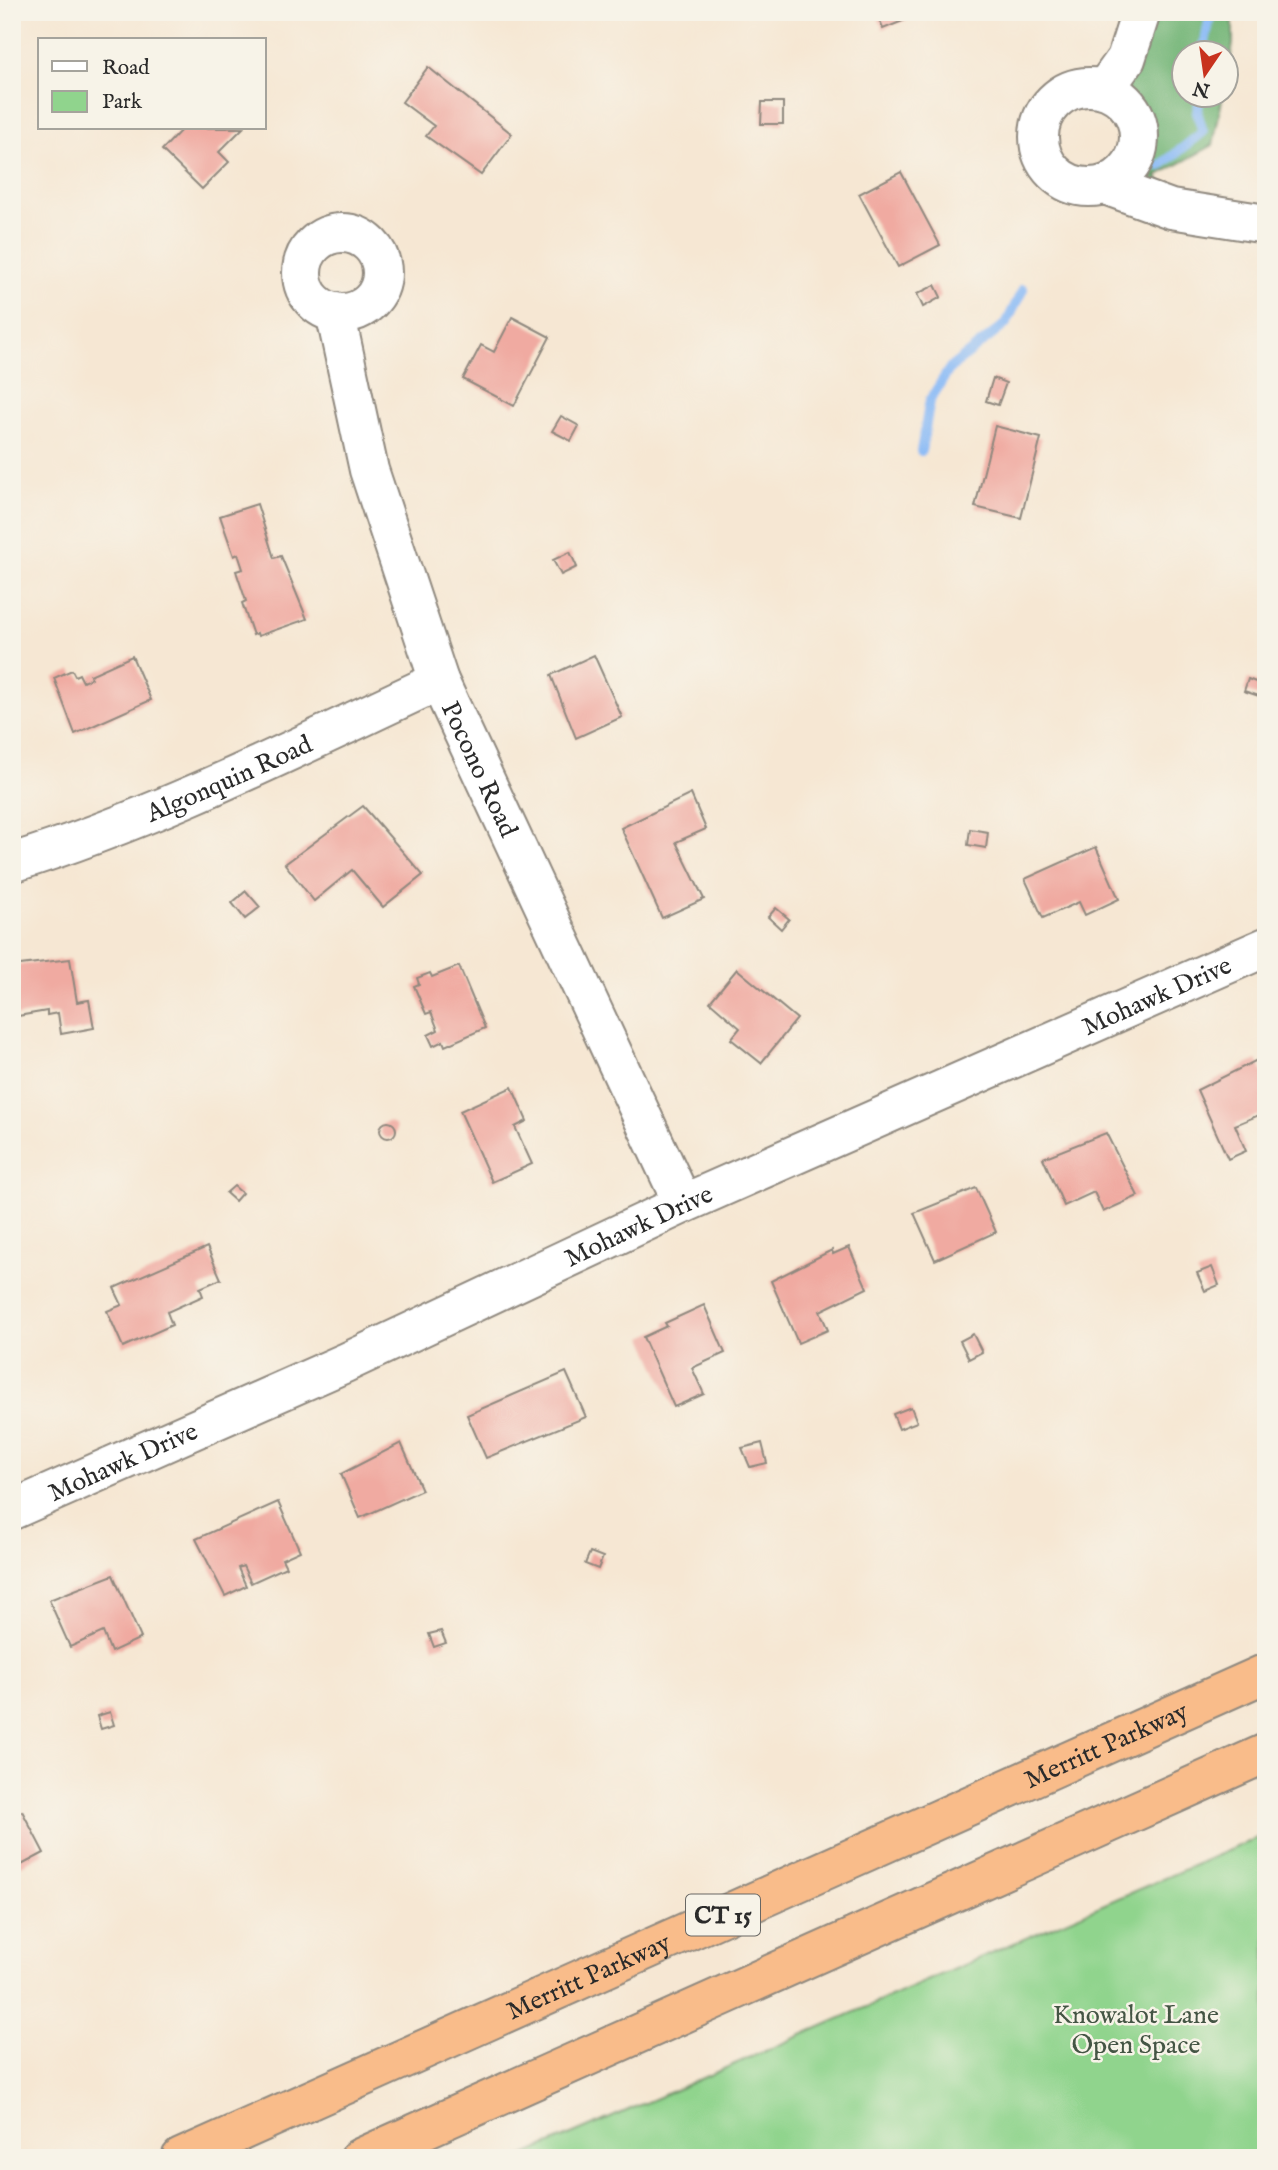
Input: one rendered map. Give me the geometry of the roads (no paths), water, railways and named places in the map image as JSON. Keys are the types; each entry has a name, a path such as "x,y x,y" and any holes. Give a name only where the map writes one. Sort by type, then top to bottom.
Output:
{"highway":[{"name":"Merritt Parkway","path":"181,2158 1266,1674"},
{"path":"360,2158 1266,1753"}],"street":[{"path":"1105,89 1126,59 1141,12"},
{"path":"1105,184 1126,170 1139,146 1139,128 1132,111 1121,97 1105,89 1087,86 1071,89 1055,98 1045,112 1039,128 1039,145 1045,161 1055,175 1079,185 1105,184 1171,209 1266,224"},
{"name":"Pocono Road","path":"335,312 369,470 439,681 683,1204"},
{"name":"Algonquin Road","path":"12,863 78,843 205,789 439,681"},
{"name":"Mohawk Drive","path":"12,1510 345,1363 683,1204 1266,947"}],"waterway":[{"path":"1206,38 1211,12"},
{"path":"1160,166 1203,132 1198,108"},
{"path":"921,451 930,400 950,368 1006,324 1023,289"}],"park label":[{"name":"Knowalot Lane Open Space","path":"1136,2029"}]}
